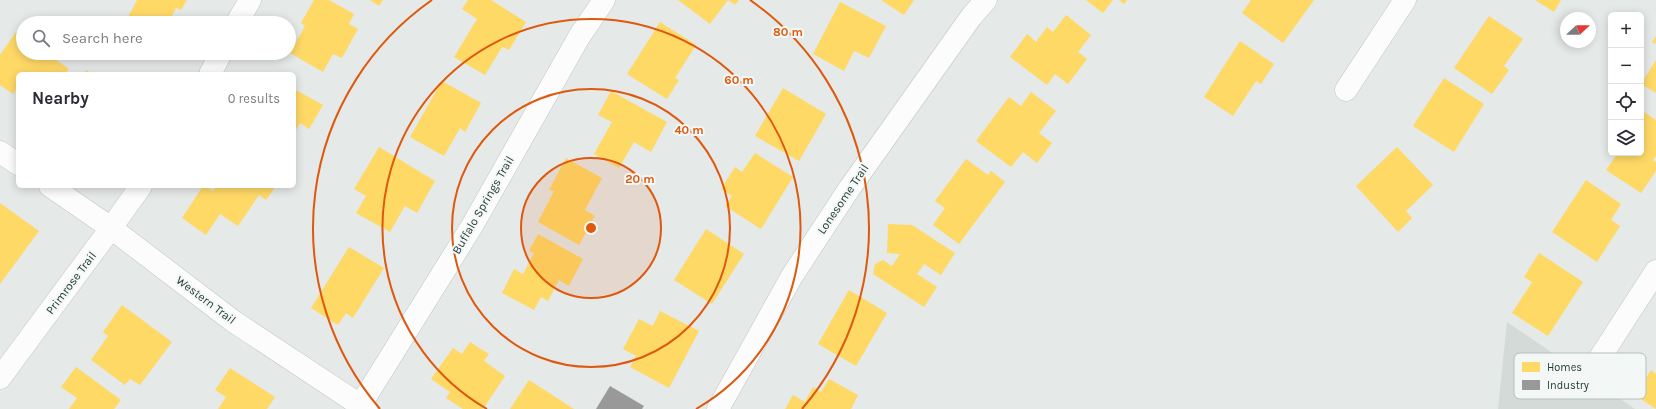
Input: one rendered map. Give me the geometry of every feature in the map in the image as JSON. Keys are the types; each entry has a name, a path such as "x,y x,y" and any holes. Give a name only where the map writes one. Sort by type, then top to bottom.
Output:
{"street":[{"path":"241,16 250,0"},
{"name":"Buffalo Springs Trail","path":"362,408 472,226 579,37 604,0"},
{"name":"Lonesome Trail","path":"718,409 796,270 849,189 971,17 986,0"},
{"path":"1346,90 1405,0"},
{"path":"211,72 217,60"},
{"path":"0,152 16,163"},
{"name":"Western Trail","path":"53,188 111,228 233,321 362,408"},
{"name":"Primrose Trail","path":"0,378 140,188"},
{"path":"1603,353 1656,271"}],"shaded area":[{"path":"1507,322 1553,353 1514,353 1514,399 1620,399 1635,409 1498,409"}],"building: Homes":[{"path":"137,0 187,0 181,10 176,8 172,16 129,16"},
{"path":"314,0 329,0 354,14 349,24 358,29 342,58 333,54 323,72 296,56 296,42 305,26 301,23"},
{"path":"370,0 383,0 379,6"},
{"path":"468,0 491,0 526,22 509,50 502,47 485,75 454,57 477,19 462,9"},
{"path":"678,0 728,0 710,24"},
{"path":"728,0 739,0 735,5"},
{"path":"881,0 914,0 904,15"},
{"path":"1086,0 1113,0 1103,13"},
{"path":"1119,0 1127,0 1124,4"},
{"path":"1251,0 1314,0 1283,43 1242,13"},
{"path":"1535,0 1561,0 1554,12"},
{"path":"840,2 886,26 869,58 854,51 844,71 813,54"},
{"path":"1066,15 1091,35 1078,52 1087,59 1068,84 1055,74 1047,85 1010,57 1027,34 1036,42 1047,27 1053,32"},
{"path":"1489,16 1523,39 1504,66 1509,70 1492,94 1454,68"},
{"path":"660,22 696,45 675,78 679,80 667,99 627,74"},
{"path":"16,32 16,60 56,60 69,69 67,72 16,72 16,90 13,94 0,85 0,55"},
{"path":"1656,36 1656,44 1652,42"},
{"path":"1240,41 1274,64 1261,84 1256,81 1233,116 1204,97"},
{"path":"1656,60 1656,93 1644,86 1644,79"},
{"path":"1444,78 1484,104 1454,152 1413,126"},
{"path":"442,81 481,103 465,132 460,128 444,156 410,137"},
{"path":"783,88 826,114 799,161 755,136"},
{"path":"296,90 323,105 309,129 300,123 296,130"},
{"path":"611,91 667,122 651,152 634,142 619,168 594,154 612,122 598,115"},
{"path":"1031,92 1056,111 1039,133 1052,143 1037,163 1023,152 1011,167 976,141 1009,97 1021,106"},
{"path":"1644,112 1656,120 1656,156 1653,160 1656,162 1656,171 1641,193 1606,170 1616,156 1644,156"},
{"path":"379,147 435,181 417,213 405,206 390,232 356,213 366,196 354,189"},
{"path":"1397,147 1433,185 1406,211 1412,218 1398,232 1356,186"},
{"path":"755,153 793,177 761,229 725,206 732,196 721,189 735,167 742,172"},
{"path":"566,158 602,178 585,210 595,216 579,245 538,222 554,191 549,190"},
{"path":"966,159 988,175 991,171 1005,182 959,244 933,225 945,208 935,201"},
{"path":"1586,180 1621,204 1611,220 1620,226 1597,262 1552,232"},
{"path":"202,188 209,188 213,191 215,188 275,188 266,200 259,195 238,226 220,214 206,235 182,218"},
{"path":"0,203 39,231 0,284"},
{"path":"888,224 912,225 955,253 941,275 924,264 917,274 937,287 924,307 873,274 875,264 883,260 892,266 900,254 887,253"},
{"path":"706,229 744,254 712,304 674,280"},
{"path":"538,234 583,259 569,286 559,280 548,301 541,297 534,310 502,293 514,269 523,274 534,253 529,251"},
{"path":"349,247 384,268 353,318 346,313 338,325 311,308"},
{"path":"1539,253 1583,282 1548,336 1512,313 1532,282 1524,277"},
{"path":"849,290 887,313 856,366 818,344"},
{"path":"122,305 172,342 140,385 130,379 125,385 91,360 108,336 103,332"},
{"path":"660,311 699,331 669,388 630,367 636,356 623,349 639,319 653,326"},
{"path":"470,342 489,354 484,361 505,376 483,409 463,409 446,398 450,392 431,379 453,348 462,354"},
{"path":"76,367 121,400 114,409 69,409 77,398 61,387"},
{"path":"230,368 275,397 267,409 218,409 226,397 215,390"},
{"path":"1651,370 1656,374 1656,409 1641,399 1646,399 1646,378"},
{"path":"829,379 858,395 851,409 785,409 793,395 805,402 813,387 821,392"},
{"path":"529,380 574,409 510,409"}],"building: Industry":[{"path":"610,386 644,406 642,409 596,409"}]}
